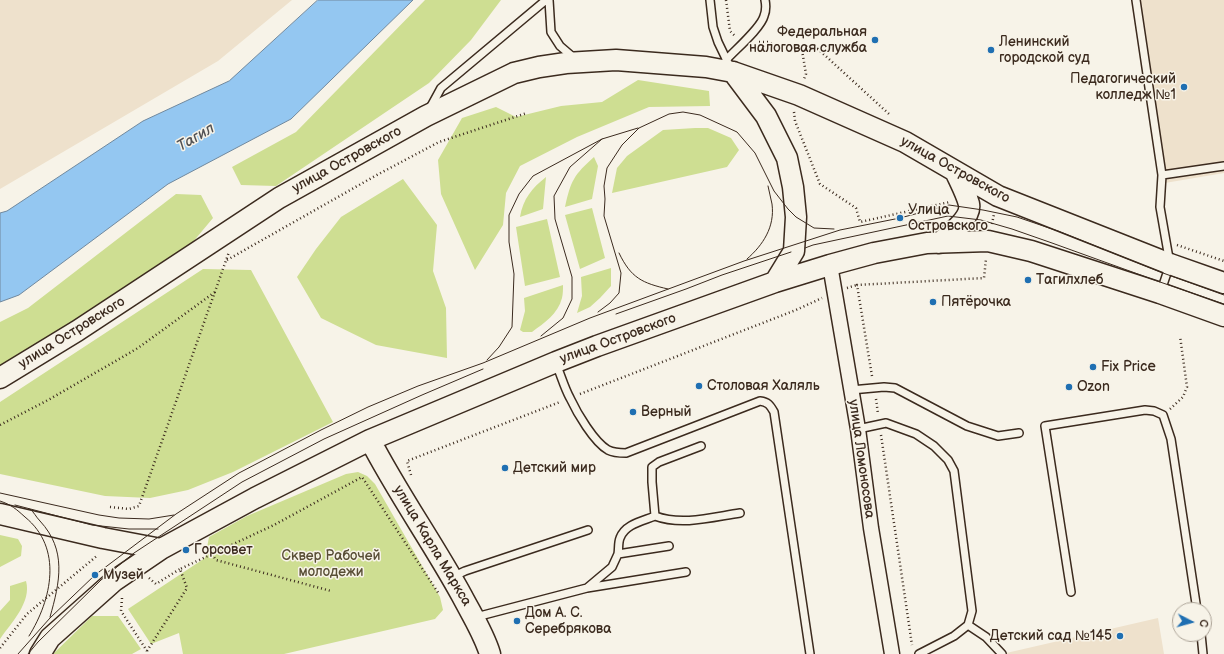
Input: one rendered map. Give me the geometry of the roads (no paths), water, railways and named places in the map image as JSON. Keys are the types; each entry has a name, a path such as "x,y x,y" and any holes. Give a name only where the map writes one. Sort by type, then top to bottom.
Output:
{"main road":[{"name":"улица Островского","path":"0,378 77,331 279,198 426,116 514,73 566,63 616,60 706,67 729,66 898,139 998,196 1170,264 1224,283"},
{"path":"729,66 766,116 787,158 793,188 796,217 794,251 776,282"},
{"path":"939,243 958,226 967,215 970,205 955,171"},
{"name":"улица Островского","path":"40,654 50,638 114,581 161,549 255,498 370,440 597,346 776,282 830,265 874,253 927,243 988,241 1031,251 1160,293 1224,316"},
{"name":"улица Карла Маркса","path":"370,440 385,468 452,577 474,618 490,654"},
{"path":"0,514 103,538 161,549"}],"street":[{"name":"улица Ломоносова","path":"830,265 858,429 871,528 892,654"}],"lane":[{"path":"426,116 441,88 546,0"},
{"path":"549,0 552,32 560,46 573,58 586,62"},
{"path":"710,0 713,27 729,66"},
{"path":"729,66 742,43 758,27 764,17 766,6 765,0"},
{"path":"1136,0 1162,176 1160,207 1170,264 1160,293"},
{"path":"1162,176 1224,166"},
{"path":"556,362 570,398 589,430 597,441 608,450 617,453 626,453 760,401 770,404 774,412 810,654"},
{"path":"851,390 884,387 895,388 967,426 998,436 1019,433"},
{"path":"1071,592 1046,426 1145,410 1154,410 1163,415 1171,439 1196,602"},
{"path":"858,429 886,423 916,434 934,446 948,460 954,471 972,611 968,625 954,636 918,654"},
{"path":"655,516 652,467 659,462 701,446"},
{"path":"587,588 612,567 618,554 622,532 627,527 655,516 664,519 684,521 740,513"},
{"path":"452,577 465,571 588,530"},
{"path":"618,554 669,546"},
{"path":"474,618 587,588 686,572"},
{"path":"968,625 986,637 1002,654"},
{"path":"1201,642 1203,654"}],"water":[{"name":"Тагил","path":"318,0 413,0 291,119 168,184 19,295 0,302 0,213 7,211 143,121 229,81"}],"tram line":[{"path":"598,312 610,303 619,293 621,273 604,216 604,186 607,168 622,145 639,128 669,114 683,112 700,115 737,132 755,153 774,191 788,209 796,217 814,228 834,229"},
{"path":"541,336 563,318 572,299 572,277 555,219 554,196 570,167 602,139 638,128"},
{"path":"487,360 499,347 512,327 514,274 509,242 509,215 519,194 533,176 602,139"},
{"path":"747,259 763,242 770,228 772,220 772,204 768,186"},
{"path":"18,654 50,618 95,575 176,514 239,473 321,430 368,407 418,386 483,363 590,318 744,261 840,230 900,218 949,205 983,210 1017,217 1058,231 1163,273 1224,295"},
{"path":"805,248 948,216 981,220 1012,229 1224,304"},
{"path":"616,314 722,275 791,252"},
{"path":"619,253 628,268 638,278 644,282 668,289"},
{"path":"28,654 38,642 101,580 134,553 242,482 324,439 483,369"},
{"path":"0,493 119,518 149,519 174,515"},
{"path":"0,501 16,509 37,529 45,543 49,559 50,574 48,590 37,622 29,636"},
{"path":"15,505 92,525 129,529 158,529"},
{"path":"30,509 49,532 58,555 58,579 50,617"}],"place":[{"name":"Федеральная налоговая служба","path":"875,40"},
{"name":"Ленинский городской суд","path":"991,50"},
{"name":"Педагогический колледж №1","path":"1184,87"},
{"name":"Улица Островского","path":"900,218"},
{"name":"Тагилхлеб","path":"1028,280"},
{"name":"Пятёрочка","path":"933,302"},
{"name":"Fix Price","path":"1093,367"},
{"name":"Столовая Халяль","path":"699,386"},
{"name":"Ozon","path":"1069,387"},
{"name":"Верный","path":"633,412"},
{"name":"Детский мир","path":"505,468"},
{"name":"Горсовет","path":"186,550"},
{"name":"Музей","path":"95,575"},
{"name":"Дом А. С. Серебрякова","path":"517,621"},
{"name":"Детский сад №145","path":"1120,636"}],"park label":[{"name":"Сквер Рабочей молодежи","path":"331,564"}]}
